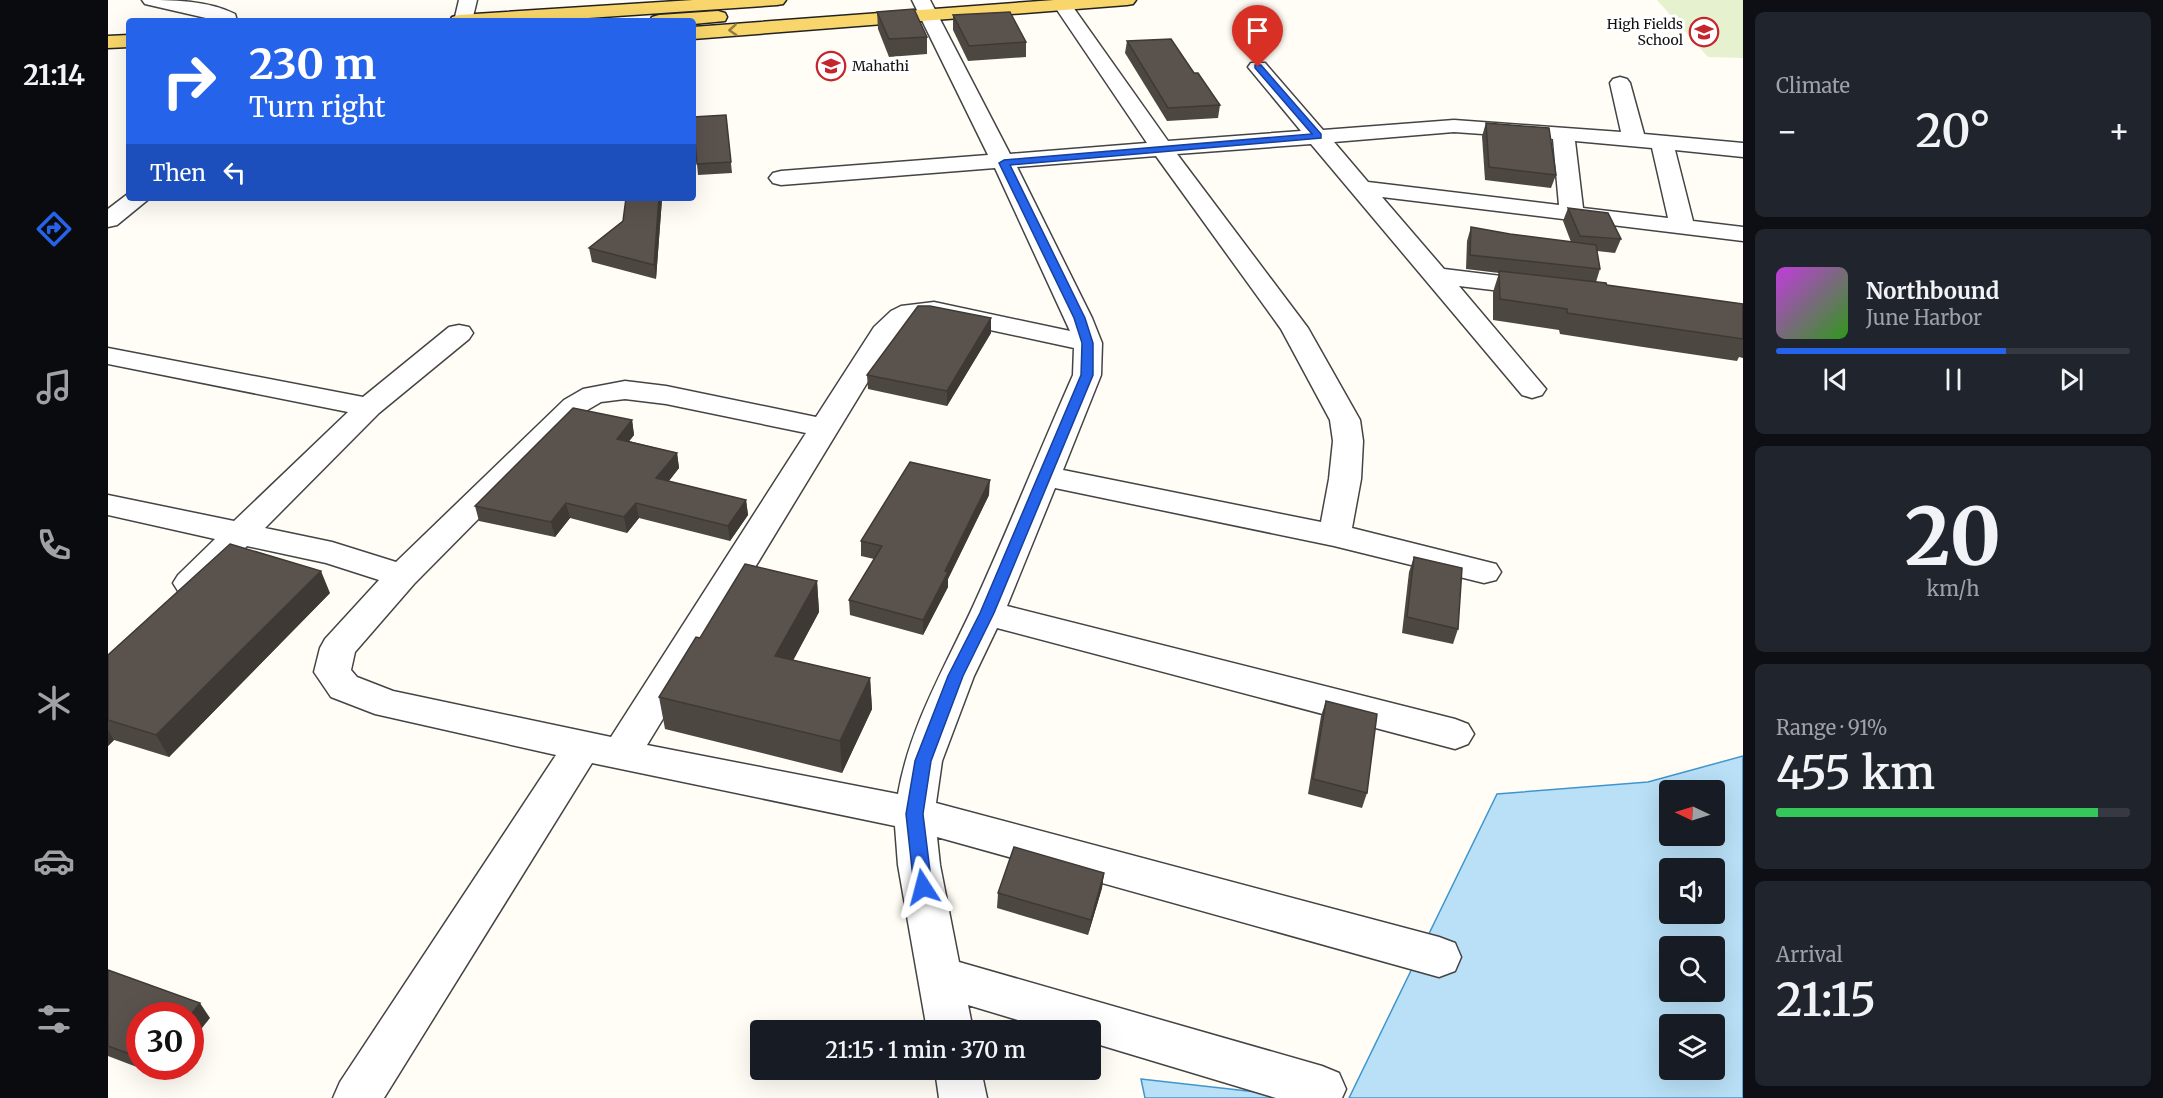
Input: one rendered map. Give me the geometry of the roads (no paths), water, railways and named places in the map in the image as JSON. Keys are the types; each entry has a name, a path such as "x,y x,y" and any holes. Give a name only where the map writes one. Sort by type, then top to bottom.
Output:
{"main road":[{"path":"506,18 777,0"},
{"path":"696,33 990,0"},
{"path":"696,19 923,6 1062,4 1127,0"},
{"path":"108,42 126,41"},
{"path":"108,54 126,52"}],"street":[{"path":"151,0 212,12 228,18"},
{"path":"462,18 468,0"},
{"path":"1062,4 1162,149 1294,328 1345,420 1348,441 1345,479 1334,535"},
{"path":"923,6 1004,163 1079,318 1088,343 1087,375 987,613 956,676 923,761 914,814 919,865 948,1020"},
{"path":"1258,67 1532,389"},
{"path":"1620,83 1634,140"},
{"path":"781,178 1004,163 1454,126 1501,128 1743,150"},
{"path":"1563,134 1572,213"},
{"path":"1662,142 1682,226"},
{"path":"1362,188 1743,234"},
{"path":"108,220 134,201"},
{"path":"1436,276 1566,290"},
{"path":"357,1098 824,428 884,333 900,315 913,310 934,310 1088,343"},
{"path":"166,607 369,407 459,333"},
{"path":"108,356 369,407"},
{"path":"824,428 666,395 625,390 592,395 574,406 402,576 338,648 332,672 344,687 388,704 914,814 1439,957"},
{"path":"1045,476 1334,535 1484,572"},
{"path":"108,505 332,553 402,576"},
{"path":"987,613 1455,734"},
{"path":"940,977 1322,1089"},
{"path":"959,1080 963,1098"}],"water":[{"path":"1743,756 1743,1098 1349,1098 1497,794 1648,782"},
{"path":"1141,1079 1311,1098 1145,1098"}],"place":[{"name":"High Fields School","path":"1704,32"},
{"name":"Mahathi","path":"831,66"}]}
